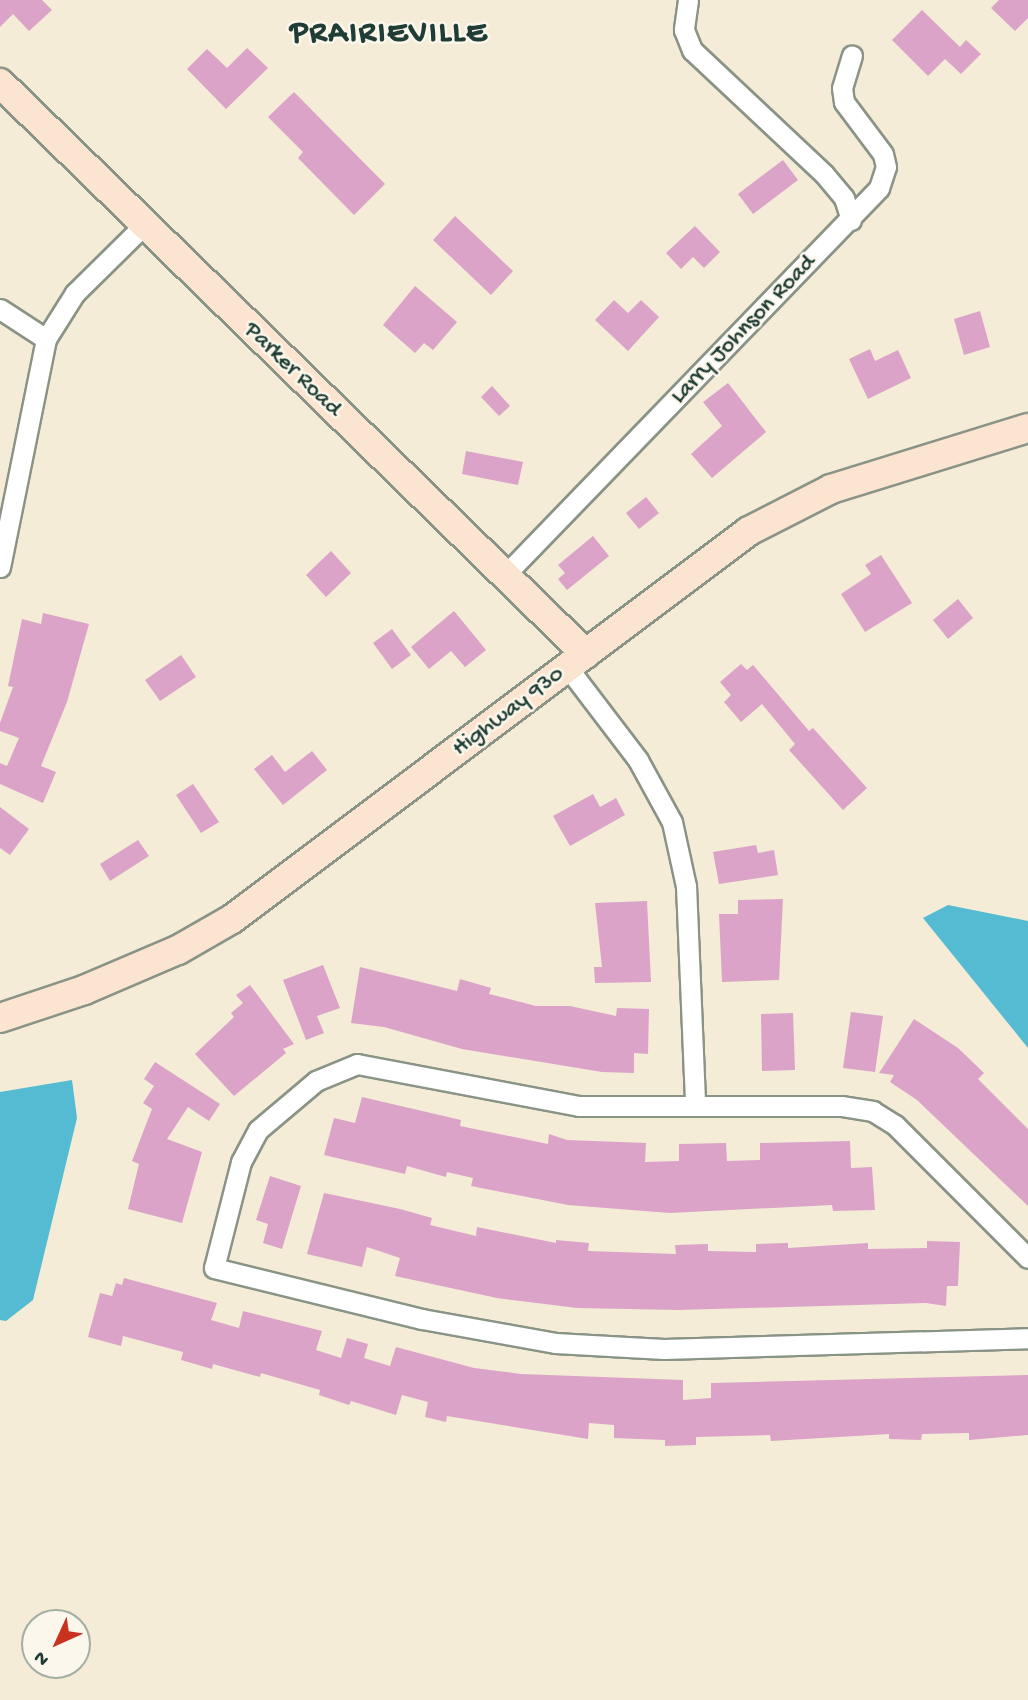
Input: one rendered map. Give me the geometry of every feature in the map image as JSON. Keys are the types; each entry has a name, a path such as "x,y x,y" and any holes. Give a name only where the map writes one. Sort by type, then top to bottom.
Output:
{"street":[{"path":"688,0 684,30 692,50 824,174 844,198 851,220"},
{"name":"Larry Johnson Road","path":"503,577 851,220 879,188 886,167 877,143 844,102 842,88 852,56"},
{"name":"Parker Road","path":"0,83 503,577 577,661"},
{"path":"0,567 46,339 75,293 144,225"},
{"path":"0,309 46,339"},
{"name":"Highway 930","path":"0,1018 84,990 178,950 232,919 749,531 814,496 1028,428"},
{"path":"577,661 638,760 672,822 686,886 695,1104"},
{"path":"1028,1258 895,1125 873,1111 842,1106 695,1104 668,1109 579,1106 446,1082 378,1065 346,1065 273,1114 254,1137 241,1163 215,1268 422,1319 555,1343 664,1349 1028,1338"}],"water":[{"path":"948,905 1028,921 1028,1048 923,918"},
{"path":"72,1080 77,1118 33,1300 6,1321 0,1320 0,1092"}],"building":[{"path":"0,0 42,0 52,10 29,31 13,14 0,27"},
{"path":"999,0 1028,0 1028,18 1015,31 991,8"},
{"path":"922,10 960,47 966,40 981,54 961,74 945,59 928,76 892,40"},
{"path":"247,48 268,68 226,109 187,69 207,49 227,68"},
{"path":"294,92 385,184 354,215 298,158 303,152 268,117"},
{"path":"783,160 798,180 753,214 738,194"},
{"path":"455,216 513,271 491,295 433,240"},
{"path":"695,226 720,252 704,268 693,257 681,269 666,253"},
{"path":"415,286 457,322 433,350 424,343 415,353 383,325"},
{"path":"614,300 628,313 641,300 659,317 628,351 595,320"},
{"path":"980,311 990,347 964,355 954,319"},
{"path":"870,349 875,361 898,350 911,378 868,399 849,359"},
{"path":"728,383 766,432 712,478 691,454 722,426 703,402"},
{"path":"492,386 510,406 499,416 481,397"},
{"path":"466,451 523,462 518,485 462,474"},
{"path":"646,497 659,513 639,529 626,513"},
{"path":"593,536 609,556 567,590 558,579 565,573 558,565"},
{"path":"331,551 351,573 326,597 306,575"},
{"path":"881,555 912,603 865,632 841,594 871,574 865,565"},
{"path":"958,599 973,618 948,639 933,620"},
{"path":"454,611 486,650 465,667 451,651 429,669 411,647"},
{"path":"43,613 89,624 67,702 41,766 56,772 43,803 0,784 0,763 7,766 19,738 0,731 0,723 13,687 8,686 22,619 41,624"},
{"path":"392,629 411,655 392,669 373,643"},
{"path":"181,655 196,677 160,701 145,680"},
{"path":"741,664 747,670 753,665 809,731 813,728 867,788 843,810 789,750 795,744 762,704 741,722 724,702 731,695 720,682"},
{"path":"312,751 327,770 283,805 254,769 272,755 285,772"},
{"path":"193,784 219,822 201,833 176,795"},
{"path":"593,794 600,807 616,798 625,815 570,846 553,816"},
{"path":"0,807 29,829 10,855 0,848"},
{"path":"138,840 149,856 110,881 100,864"},
{"path":"756,845 758,853 774,850 778,875 719,884 713,852"},
{"path":"783,899 779,980 722,982 719,914 738,914 738,900"},
{"path":"647,901 651,982 595,983 594,967 602,967 595,903"},
{"path":"323,965 340,1008 317,1016 324,1033 306,1040 283,980"},
{"path":"360,967 457,991 460,979 491,988 489,994 536,1006 570,1006 616,1016 617,1008 649,1009 648,1054 634,1053 634,1073 602,1072 462,1049 384,1027 351,1023"},
{"path":"250,985 294,1044 283,1049 286,1053 234,1096 195,1054 234,1017 231,1013 243,1003 236,995"},
{"path":"851,1012 883,1016 875,1072 843,1068"},
{"path":"793,1013 795,1070 762,1071 761,1014"},
{"path":"914,1019 958,1048 984,1073 978,1079 1028,1129 1028,1206 917,1100 890,1082 894,1075 879,1073"},
{"path":"155,1062 220,1104 209,1121 188,1107 167,1139 202,1152 182,1223 128,1209 139,1164 132,1161 152,1109 143,1103 154,1086 144,1079"},
{"path":"362,1097 461,1120 460,1126 548,1144 549,1134 567,1140 646,1143 645,1162 679,1161 679,1144 726,1143 727,1161 760,1160 760,1143 850,1141 851,1168 872,1167 875,1210 833,1211 832,1205 670,1213 568,1205 471,1186 473,1178 447,1172 446,1177 407,1166 405,1174 324,1155 334,1118 355,1123"},
{"path":"270,1176 301,1186 282,1249 263,1243 268,1224 256,1220"},
{"path":"324,1193 432,1218 430,1225 476,1236 477,1227 556,1243 556,1240 589,1243 588,1251 676,1254 675,1245 708,1244 708,1251 756,1252 756,1244 788,1243 788,1248 868,1243 868,1249 927,1248 927,1241 960,1242 958,1286 947,1286 946,1306 926,1303 678,1310 577,1308 497,1298 395,1276 400,1258 367,1247 362,1267 307,1254"},
{"path":"124,1278 217,1303 211,1320 239,1328 243,1311 322,1331 316,1350 341,1358 347,1338 368,1344 364,1358 390,1366 396,1347 474,1368 521,1374 683,1380 683,1400 711,1398 711,1383 1028,1375 1028,1435 969,1440 969,1433 922,1434 921,1440 889,1439 889,1434 771,1441 770,1435 696,1437 696,1445 665,1446 665,1440 614,1438 614,1425 589,1423 588,1439 447,1416 446,1422 425,1417 428,1402 402,1395 396,1415 351,1401 349,1405 319,1395 320,1390 261,1373 260,1377 213,1364 212,1369 181,1360 183,1352 123,1336 121,1346 88,1337 100,1293 112,1296 116,1283 122,1285"}],"district":[{"name":"PRAIRIEVILLE","path":"389,34"}]}
